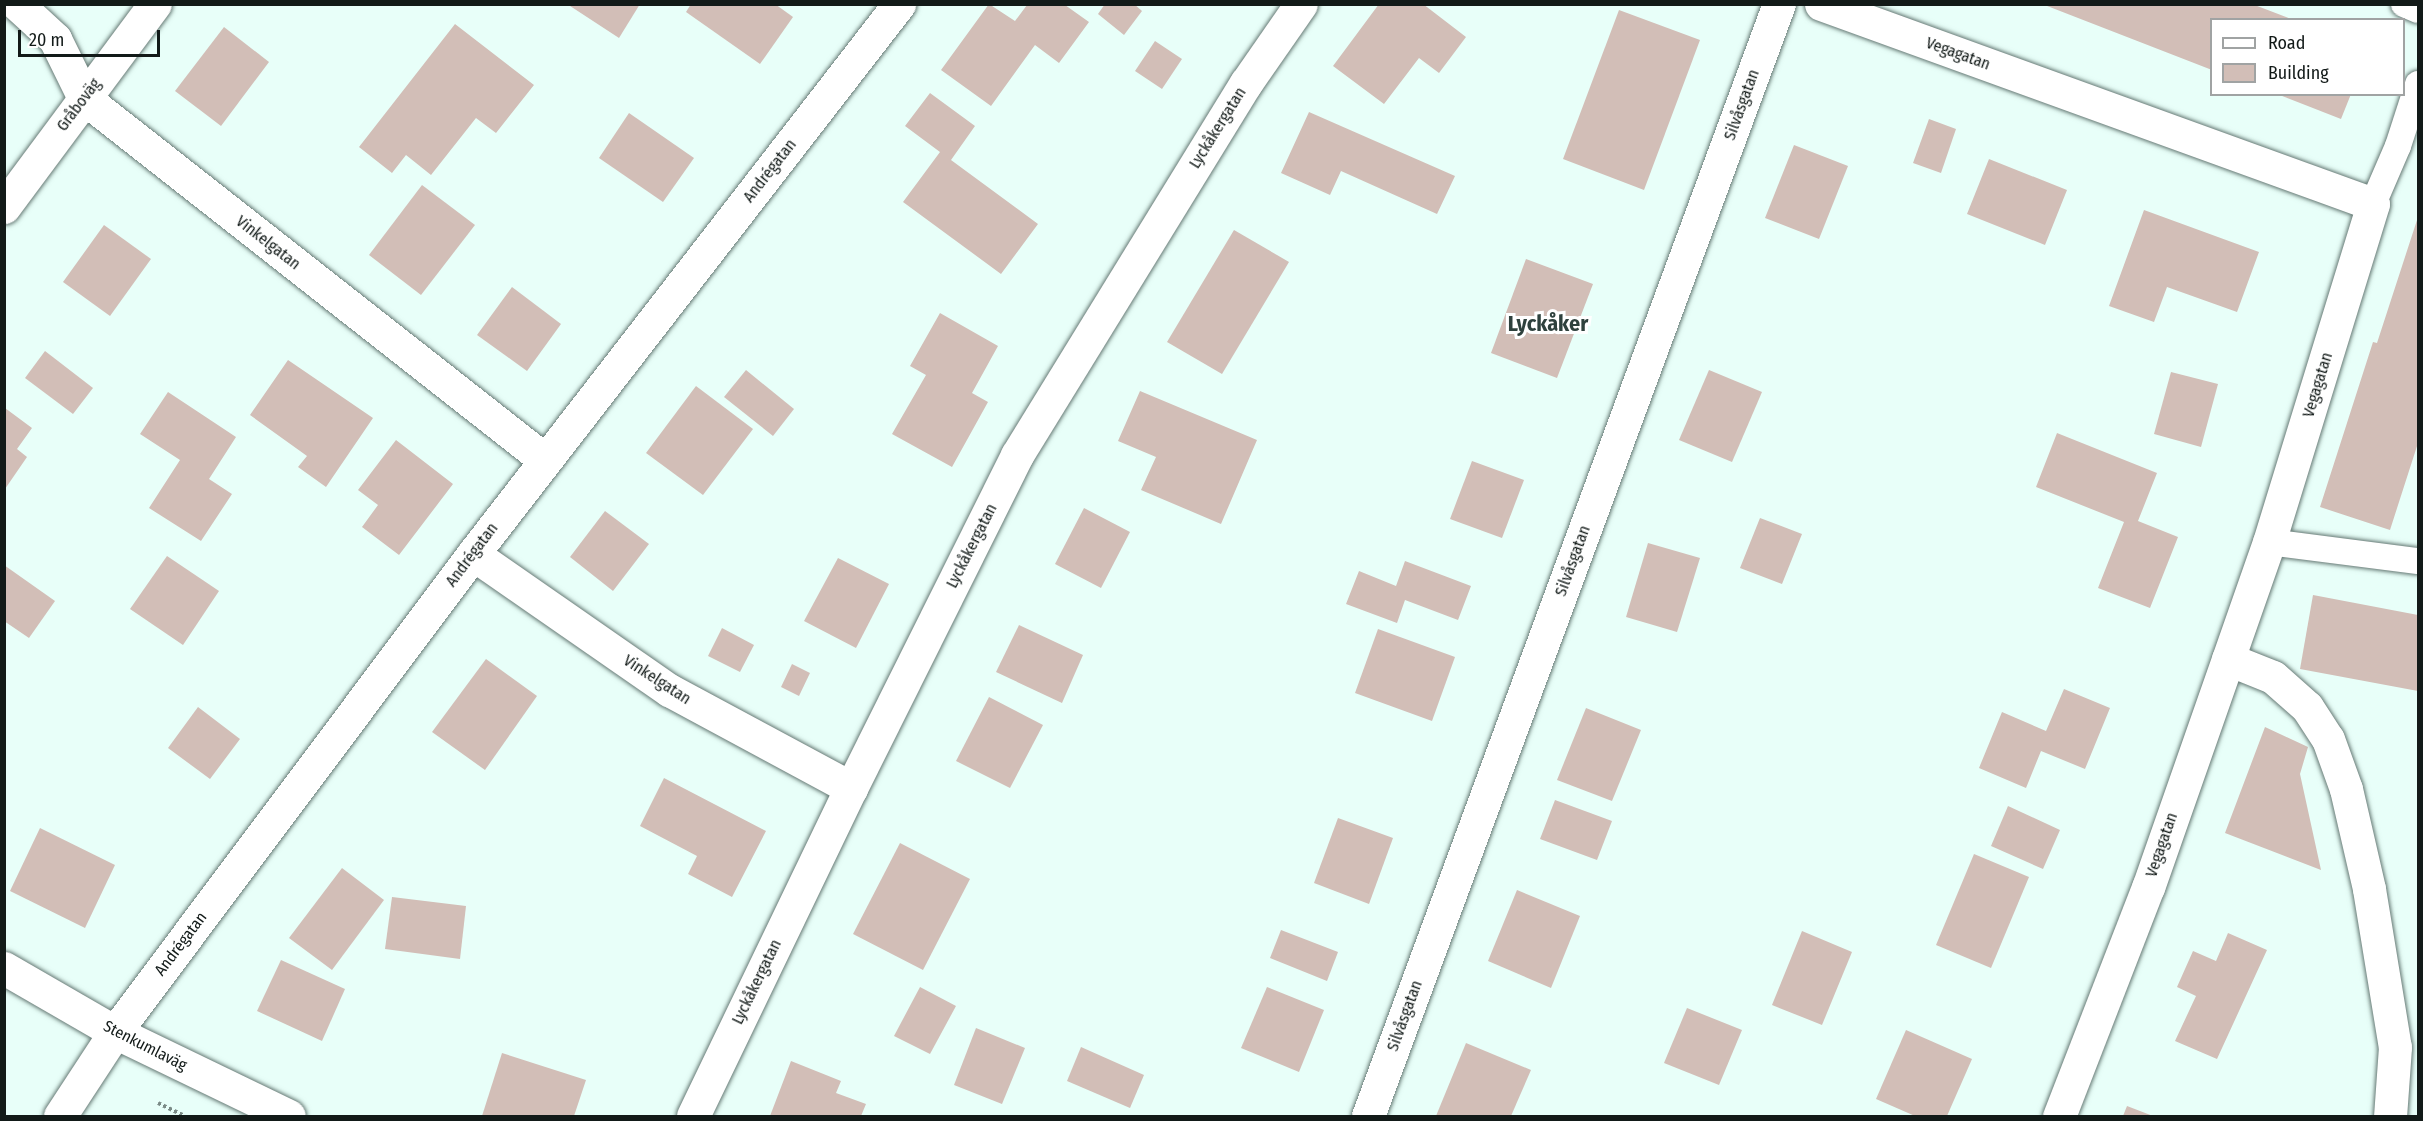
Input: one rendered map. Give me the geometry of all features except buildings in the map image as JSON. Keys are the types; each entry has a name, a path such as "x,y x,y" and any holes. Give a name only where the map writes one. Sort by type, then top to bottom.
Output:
{"street":[{"name":"Vinkelgatan","path":"17,4 55,39 84,98 545,460"},
{"name":"Gråboväg","path":"4,207 154,4"},
{"name":"Andrégatan","path":"60,1116 115,1032 473,554 898,4"},
{"name":"Lyckåkergatan","path":"693,1116 851,788 1017,455 1246,83 1301,4"},
{"name":"Silvåsgatan","path":"1368,1116 1779,4"},
{"name":"Vegagatan","path":"1821,4 2373,204 2269,542 2148,887 2059,1116"},
{"name":"Vinkelgatan","path":"473,554 669,690 851,788"},
{"path":"2228,659 2273,677 2307,707 2328,739 2343,779 2369,889 2395,1047 2390,1116"},
{"name":"Stenkumlaväg","path":"4,968 115,1032 289,1116"}],"lane":[{"path":"2404,4 2418,10"},
{"path":"2373,204 2398,146 2418,84"},
{"path":"2269,542 2418,561"}],"district":[{"name":"Lyckåker","path":"1548,324"}]}
